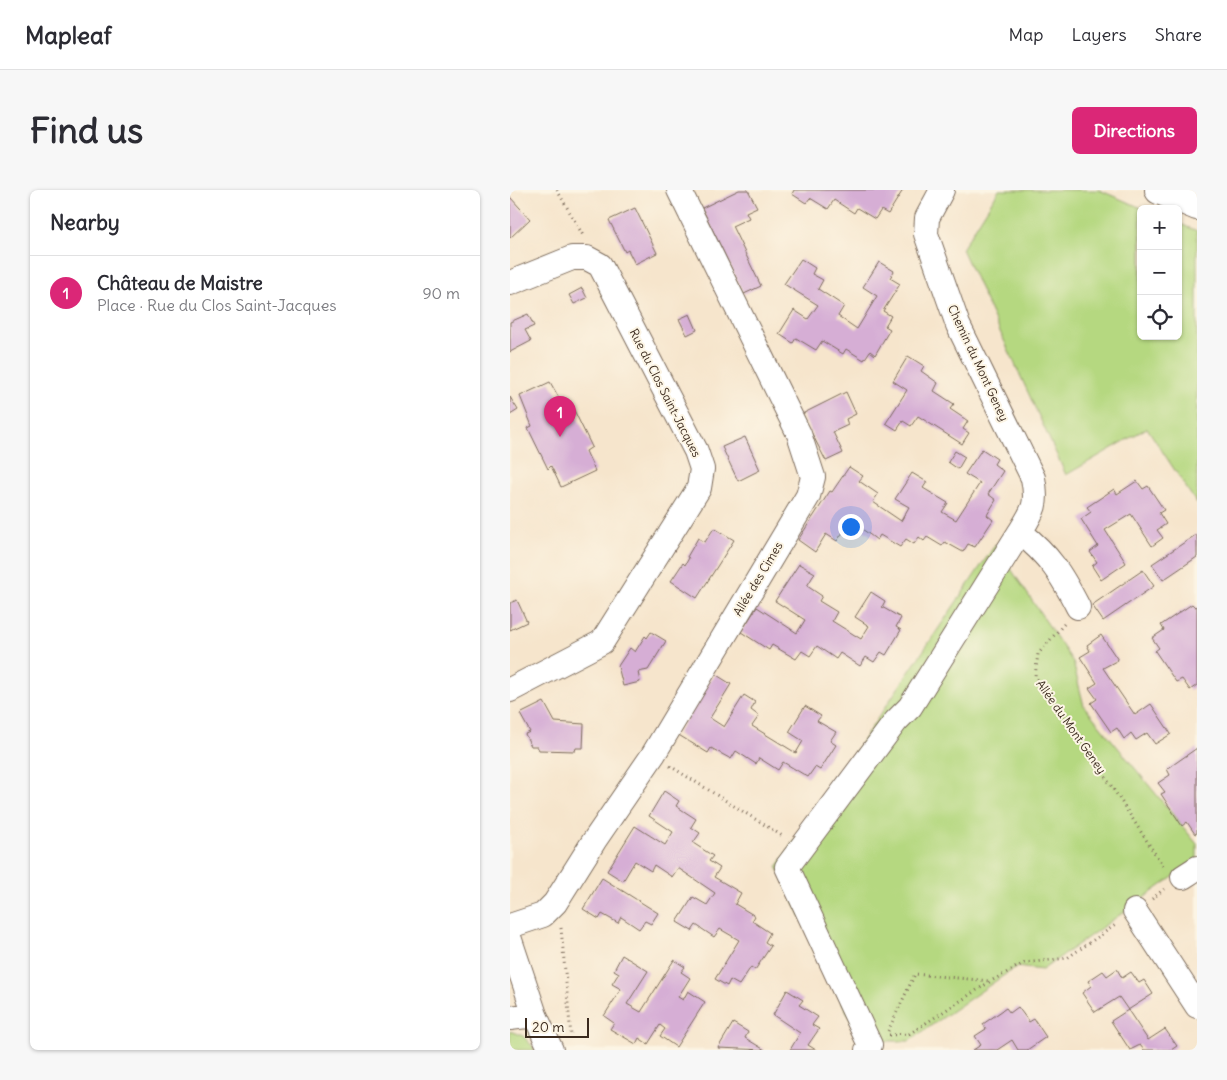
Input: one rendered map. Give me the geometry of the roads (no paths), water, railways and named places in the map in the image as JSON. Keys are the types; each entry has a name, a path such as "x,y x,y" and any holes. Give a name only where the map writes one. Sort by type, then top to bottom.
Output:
{"street":[{"name":"Allée des Cimes","path":"510,926 543,915 555,903 594,841 653,755 808,496 814,477 800,434 679,190"},
{"name":"Chemin du Mont Geney","path":"942,190 927,218 926,234 958,325 1033,478 1036,494 1035,509 1020,532"},
{"path":"1159,190 1197,206"},
{"name":"Rue du Clos Saint-Jacques","path":"510,283 572,258 587,258 600,265 696,451 702,468 699,488 602,642 510,690"},
{"path":"867,1050 870,1045 787,866 896,720 910,707 1020,532 1038,546 1058,569 1078,607"},
{"path":"1135,911 1197,1006"},
{"path":"510,940 535,1015 561,1045"},
{"path":"510,1018 535,1015"}],"place":[{"name":"Château de Maistre","path":"560,437"}]}
